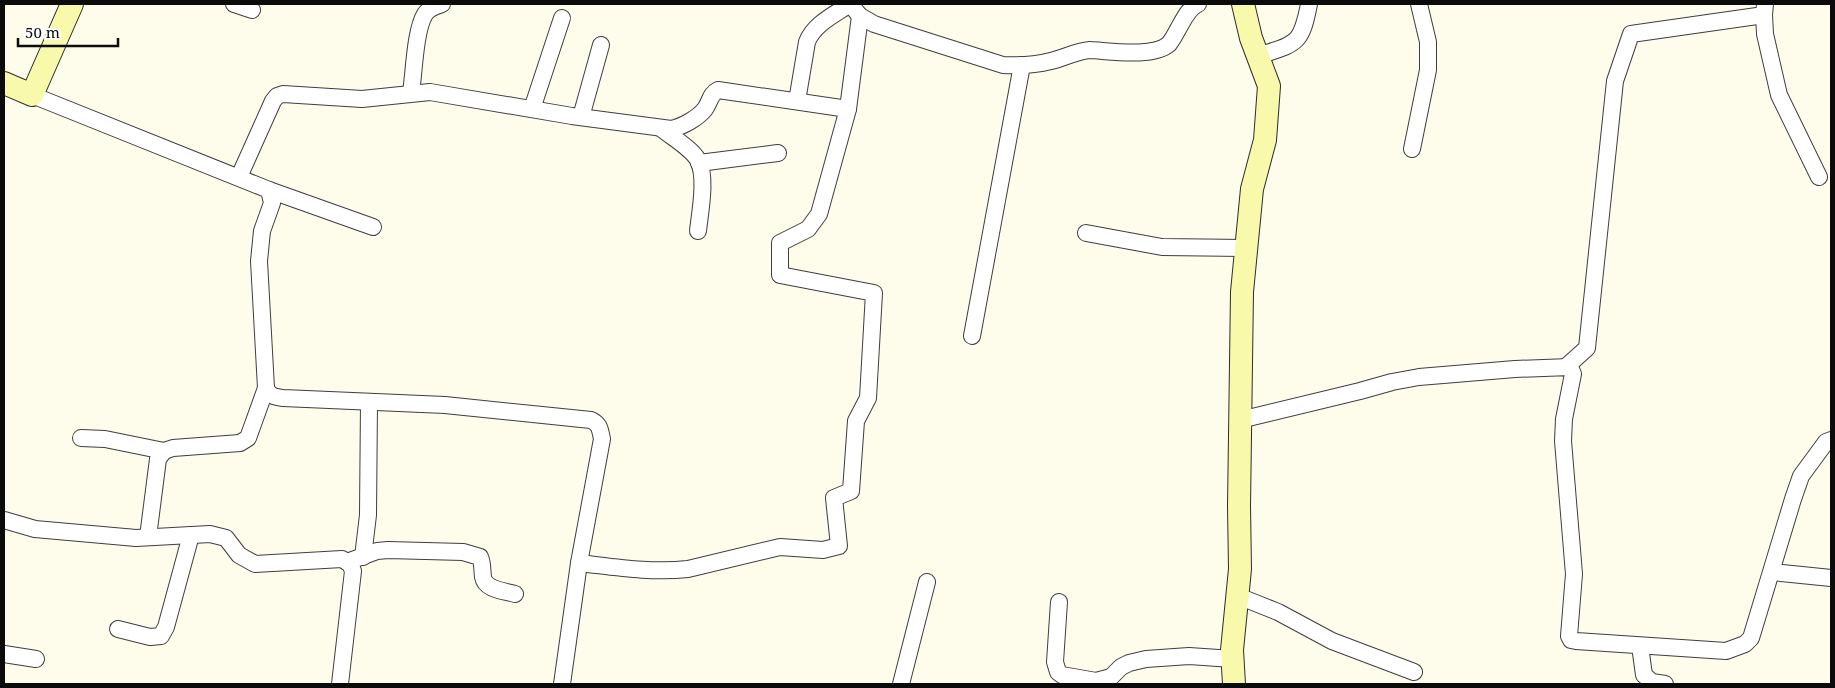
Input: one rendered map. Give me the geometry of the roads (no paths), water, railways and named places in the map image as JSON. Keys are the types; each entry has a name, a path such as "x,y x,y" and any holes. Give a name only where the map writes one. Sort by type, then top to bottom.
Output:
{"street":[{"path":"32,94 72,4"},
{"path":"234,4 252,10"},
{"path":"411,94 420,24 431,8 442,4"},
{"path":"853,8 874,24 1003,65 1022,65 1051,61 1081,51 1146,52 1162,48 1169,44 1188,13 1198,4"},
{"path":"1234,684 1233,659 1240,569 1242,292 1252,188 1265,140 1269,86 1251,38 1243,4"},
{"path":"1258,56 1292,44 1300,37 1306,23 1309,4"},
{"path":"1412,149 1428,70 1428,42 1419,4"},
{"path":"797,101 807,42 811,33 815,28 853,8"},
{"path":"579,564 646,571 672,571 688,569 780,547 824,550 839,546 834,498 851,491 856,421 868,398 874,293 780,275 780,243 808,229 819,214 848,109 853,8"},
{"path":"1567,366 1587,348 1615,81 1631,34 1765,9 1765,34 1779,95 1819,177"},
{"path":"532,109 562,18"},
{"path":"581,117 601,45"},
{"path":"972,336 1022,65"},
{"path":"4,82 269,190 373,227"},
{"path":"239,177 273,102 277,96 289,94 376,99 430,92 662,129 678,128 701,113 706,108 711,95 718,90 848,109"},
{"path":"662,129 698,159 702,180 698,231"},
{"path":"699,164 778,153"},
{"path":"81,438 105,438 164,451 173,448 240,443 248,438 266,388 259,261 262,231 272,204 269,190"},
{"path":"1086,233 1162,247 1245,248"},
{"path":"1240,420 1419,377 1567,366 1572,369 1573,374 1564,419 1563,441 1574,574 1569,636 1571,640 1576,642 1726,650 1745,644 1752,638 1801,476 1826,442 1831,440"},
{"path":"266,388 272,396 283,398 445,405 591,420 597,423 602,439 579,564 562,684"},
{"path":"363,556 368,515 369,402"},
{"path":"148,537 158,459 164,451"},
{"path":"4,520 35,528 136,538 210,534 226,538 239,556 255,564 342,559 347,562 352,571 340,684"},
{"path":"118,629 150,637 161,636 166,627 191,535"},
{"path":"347,562 388,550 475,554 483,562 483,579 485,583 489,587 515,594"},
{"path":"1772,572 1831,578"},
{"path":"901,684 927,582"},
{"path":"1238,596 1278,612 1332,641 1414,672"},
{"path":"1058,602 1055,662 1058,672 1062,675 1096,682 1111,677 1120,667 1146,659 1189,656 1233,659"},
{"path":"1640,646 1644,675 1652,682 1665,684"},
{"path":"4,654 36,659"}]}
